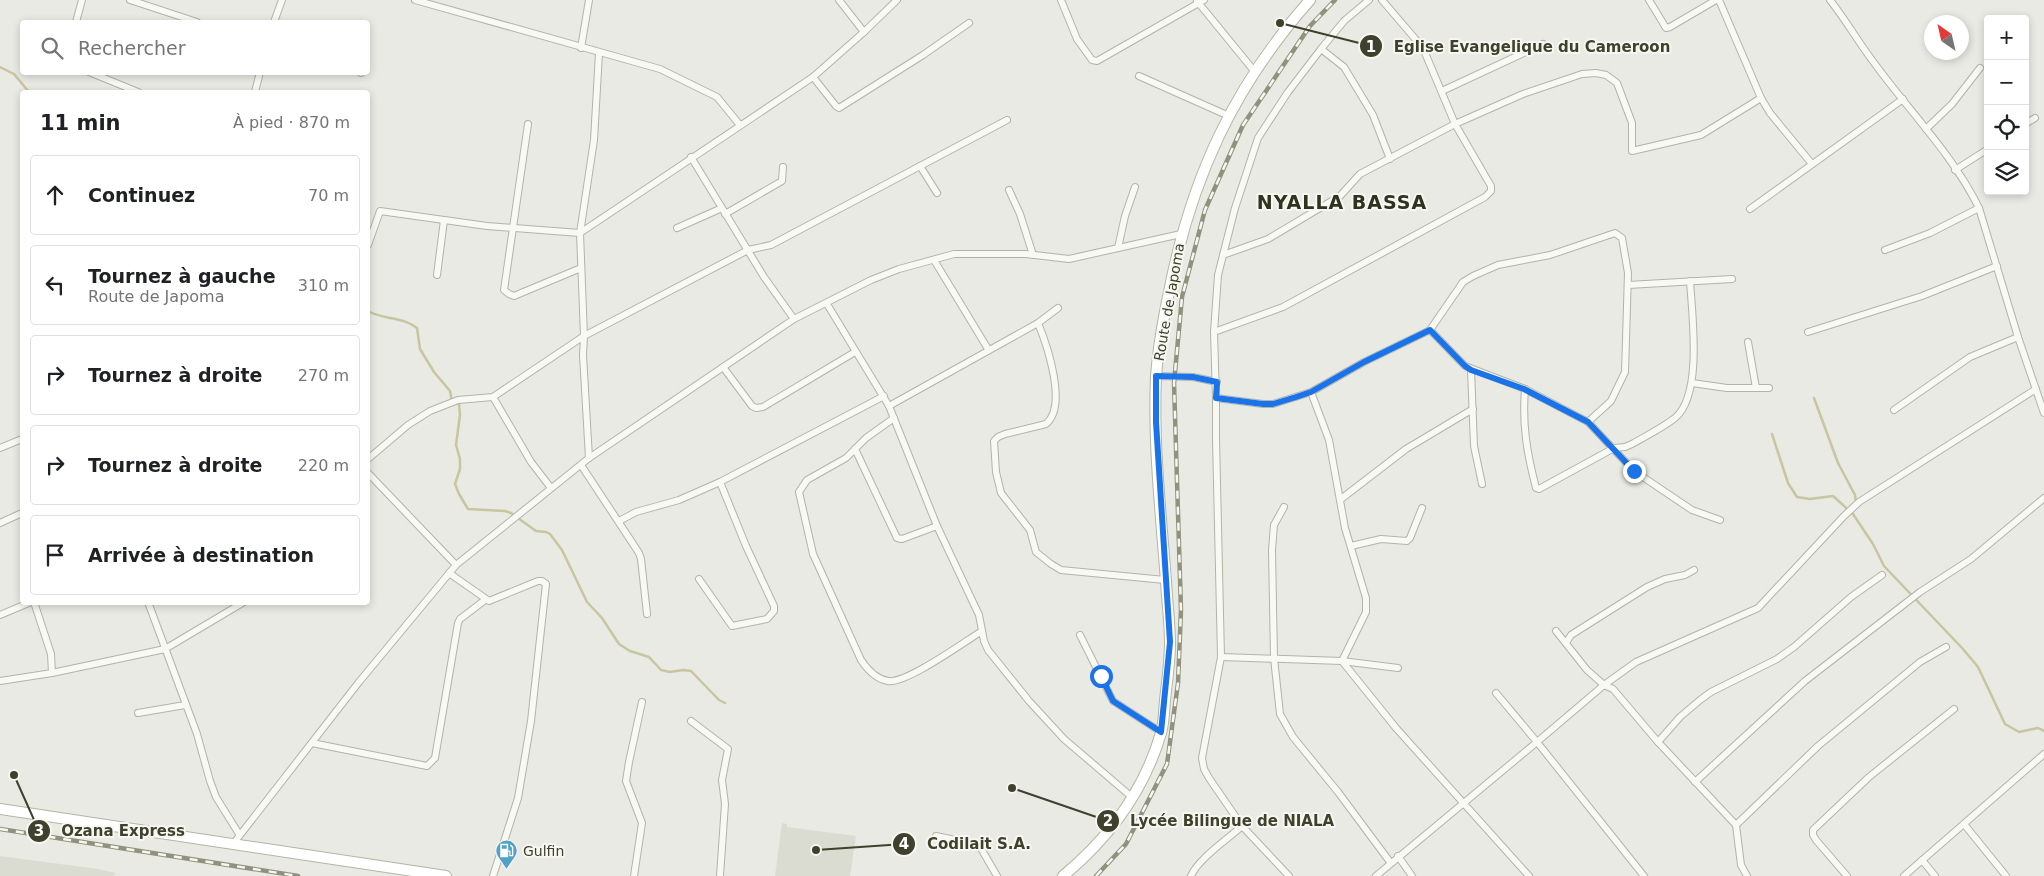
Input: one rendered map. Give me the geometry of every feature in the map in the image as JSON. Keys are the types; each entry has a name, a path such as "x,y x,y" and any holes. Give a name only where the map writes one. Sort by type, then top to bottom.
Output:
{"main road":[{"name":"Route de Japoma","path":"1063,876 1086,857 1110,831 1133,798 1146,773 1161,732 1170,642 1156,422 1156,376 1160,336 1181,234 1195,189 1228,116 1300,4 1310,0"},
{"path":"0,809 446,876"}],"street":[{"path":"77,20 82,0"},
{"path":"130,0 191,20"},
{"path":"275,20 282,0"},
{"path":"415,0 660,69 717,97 740,124"},
{"path":"438,0 441,8"},
{"path":"581,48 589,0"},
{"path":"839,0 864,32"},
{"path":"370,239 380,211 514,229 580,233 740,124 813,77 864,32 896,0"},
{"path":"1061,0 1077,39 1092,60 1097,61 1199,1 1255,72"},
{"path":"1289,876 1242,826 1209,778 1204,769 1202,758 1221,657 1216,439 1217,382 1214,332 1218,276 1235,208 1258,138 1321,48 1344,21 1369,0"},
{"path":"1214,332 1283,307 1489,194 1491,191 1491,186 1455,124 1422,48 1382,0"},
{"path":"1648,0 1666,28 1717,0 1761,98 1770,113 1812,164"},
{"path":"1830,0 1851,27 1871,59 1926,129 1972,194 1979,208 2018,337 2036,389 2041,396 2044,414"},
{"path":"813,77 839,108 923,55 969,23"},
{"path":"1442,92 1542,44"},
{"path":"1321,48 1344,67 1372,115 1390,159"},
{"path":"590,458 583,355 580,233 594,140 599,53"},
{"path":"1926,129 1952,104 1980,68"},
{"path":"1223,255 1268,239 1340,196 1360,174 1455,124 1540,88 1582,74 1596,73 1612,78 1617,83 1632,123 1632,152 1701,136 1761,98"},
{"path":"96,75 133,90"},
{"path":"256,90 259,75"},
{"path":"1139,76 1228,116"},
{"path":"1750,209 1903,99"},
{"path":"2029,121 2034,118"},
{"path":"370,457 408,425 430,411 458,400 493,397 584,336 748,250 771,245 1007,120"},
{"path":"528,124 504,290 514,296 581,268"},
{"path":"1955,170 1986,150"},
{"path":"691,157 764,277 794,319"},
{"path":"920,166 937,194"},
{"path":"677,228 724,211 782,181 783,167"},
{"path":"1118,248 1134,187"},
{"path":"1009,190 1020,214 1032,255"},
{"path":"1884,250 1930,233 1979,208"},
{"path":"437,275 444,220"},
{"path":"1216,398 1273,404 1311,392 1364,362 1430,330 1463,282 1473,276 1498,265 1550,255 1615,233 1622,238 1628,285 1625,372 1611,401 1588,422"},
{"path":"233,844 359,682 456,565 590,458 794,319 827,304 871,280 899,269 954,254 1032,255 1069,259 1181,234"},
{"path":"934,260 988,349"},
{"path":"1808,332 1922,296 1996,266"},
{"path":"1628,285 1732,279"},
{"path":"1524,389 1523,419 1526,450 1536,488 1539,489 1614,448 1632,444 1675,418 1682,410 1692,383 1694,335 1690,281"},
{"path":"827,304 889,406 937,526 979,615 988,650 1034,708 1064,739 1133,798"},
{"path":"889,406 1038,322 1058,308"},
{"path":"1038,322 1048,349 1053,375 1055,410 1051,420 1046,424 1004,434 994,441 997,478 1002,493 1030,530 1036,552 1061,570 1165,580"},
{"path":"1430,330 1471,370 1524,389 1588,422 1634,471 1692,510 1720,520"},
{"path":"1894,410 1970,358 2018,337"},
{"path":"1748,342 1756,388"},
{"path":"723,367 752,406 756,408 763,407 855,352"},
{"path":"1471,370 1475,454 1482,484"},
{"path":"1156,376 1193,377 1217,382"},
{"path":"1692,383 1727,388 1769,388"},
{"path":"1376,876 1390,862 1604,685 1645,658 1758,608 1859,502 2036,389"},
{"path":"1311,392 1329,440 1345,528 1364,585 1366,612 1342,662"},
{"path":"619,521 636,512 679,500 720,482 884,396"},
{"path":"493,397 531,462 551,488"},
{"path":"1341,499 1406,449 1473,409"},
{"path":"894,418 866,438 842,460 806,480 799,492 813,554 861,660 879,678 888,681 908,676 982,631"},
{"path":"0,448 20,440"},
{"path":"855,449 897,538 902,539 937,526"},
{"path":"581,465 632,540 641,559 647,614"},
{"path":"370,475 456,565"},
{"path":"699,579 732,626 767,618 774,611 774,606 746,546 720,482"},
{"path":"1695,782 1805,681 1920,592 1971,559 2044,498"},
{"path":"1284,507 1276,519 1273,535 1274,658 1280,714 1288,730 1338,792 1390,862"},
{"path":"1351,546 1381,539 1407,541 1422,508"},
{"path":"0,523 20,514"},
{"path":"1566,643 1571,635 1647,587 1665,578 1685,575 1694,570"},
{"path":"449,573 485,600 493,601 538,581 546,584 531,721 518,798 493,876"},
{"path":"1658,742 1680,717 1700,700 1711,692 1777,659 1794,647 1844,602 1882,575"},
{"path":"312,743 427,766 432,762 435,758 458,623 460,619 485,600"},
{"path":"0,615 25,605"},
{"path":"33,605 51,654 52,673"},
{"path":"149,605 197,734 216,797 239,834"},
{"path":"0,681 52,673 164,649 239,605"},
{"path":"1556,631 1587,670 1604,685 1613,689 1658,742 1736,825 1741,865 1746,876"},
{"path":"1080,635 1113,701 1161,732"},
{"path":"1736,825 1818,746 1920,662 1946,647"},
{"path":"1221,657 1342,662 1398,668"},
{"path":"1342,662 1396,728 1530,876"},
{"path":"1496,692 1644,876"},
{"path":"634,876 642,823 626,781 642,702"},
{"path":"138,712 185,706"},
{"path":"1847,876 1816,840 1813,830 1870,777 1954,709"},
{"path":"691,721 728,749 722,780 726,804 720,876"},
{"path":"1904,876 2044,754"},
{"path":"1964,824 2006,876"},
{"path":"1191,876 1202,861 1242,826"},
{"path":"936,836 979,845 997,876"},
{"path":"1398,856 1412,876"},
{"path":"1922,860 1936,876"}],"shaded area":[{"path":"782,823 787,824 787,827 856,836 850,876 775,876"},
{"path":"0,856 116,873 113,876 0,876"}],"waterway":[{"path":"0,67 14,74 27,90"},
{"path":"370,312 411,324 417,328 420,349 434,372 450,391 452,402 459,404 460,415 456,445 460,459 460,469 455,484 468,509 505,511 511,513 536,531 550,534 562,550 587,602 602,618 619,644 630,651 649,657 661,670 670,672 691,671 719,700 725,703"},
{"path":"1814,398 1838,463 1855,495 1856,502"},
{"path":"1772,434 1788,483 1797,497 1810,499 1833,496 1853,514 1873,544 1884,566 1978,667 2005,724 2019,732 2038,728 2044,731"}],"railway":[{"path":"1096,876 1126,844 1167,764 1178,683 1181,610 1174,383 1182,297 1205,210 1243,125 1310,26 1335,0"},
{"path":"0,829 298,876"}],"place":[{"name":"Eglise Evangelique du Cameroon","path":"1280,23"},
{"name":"Ozana Express","path":"14,775"},
{"name":"Lycée Bilingue de NIALA","path":"1012,788"},
{"name":"Codilait S.A.","path":"816,850"},
{"name":"Gulfin","path":"507,870"}],"district":[{"name":"NYALLA BASSA","path":"1342,202"}],"route":[{"path":"1101,676 1113,701 1161,732 1170,642 1156,422 1156,376 1193,377 1217,382 1216,398 1273,404 1311,392 1364,362 1430,330 1471,370 1524,389 1588,422 1634,471"}]}
